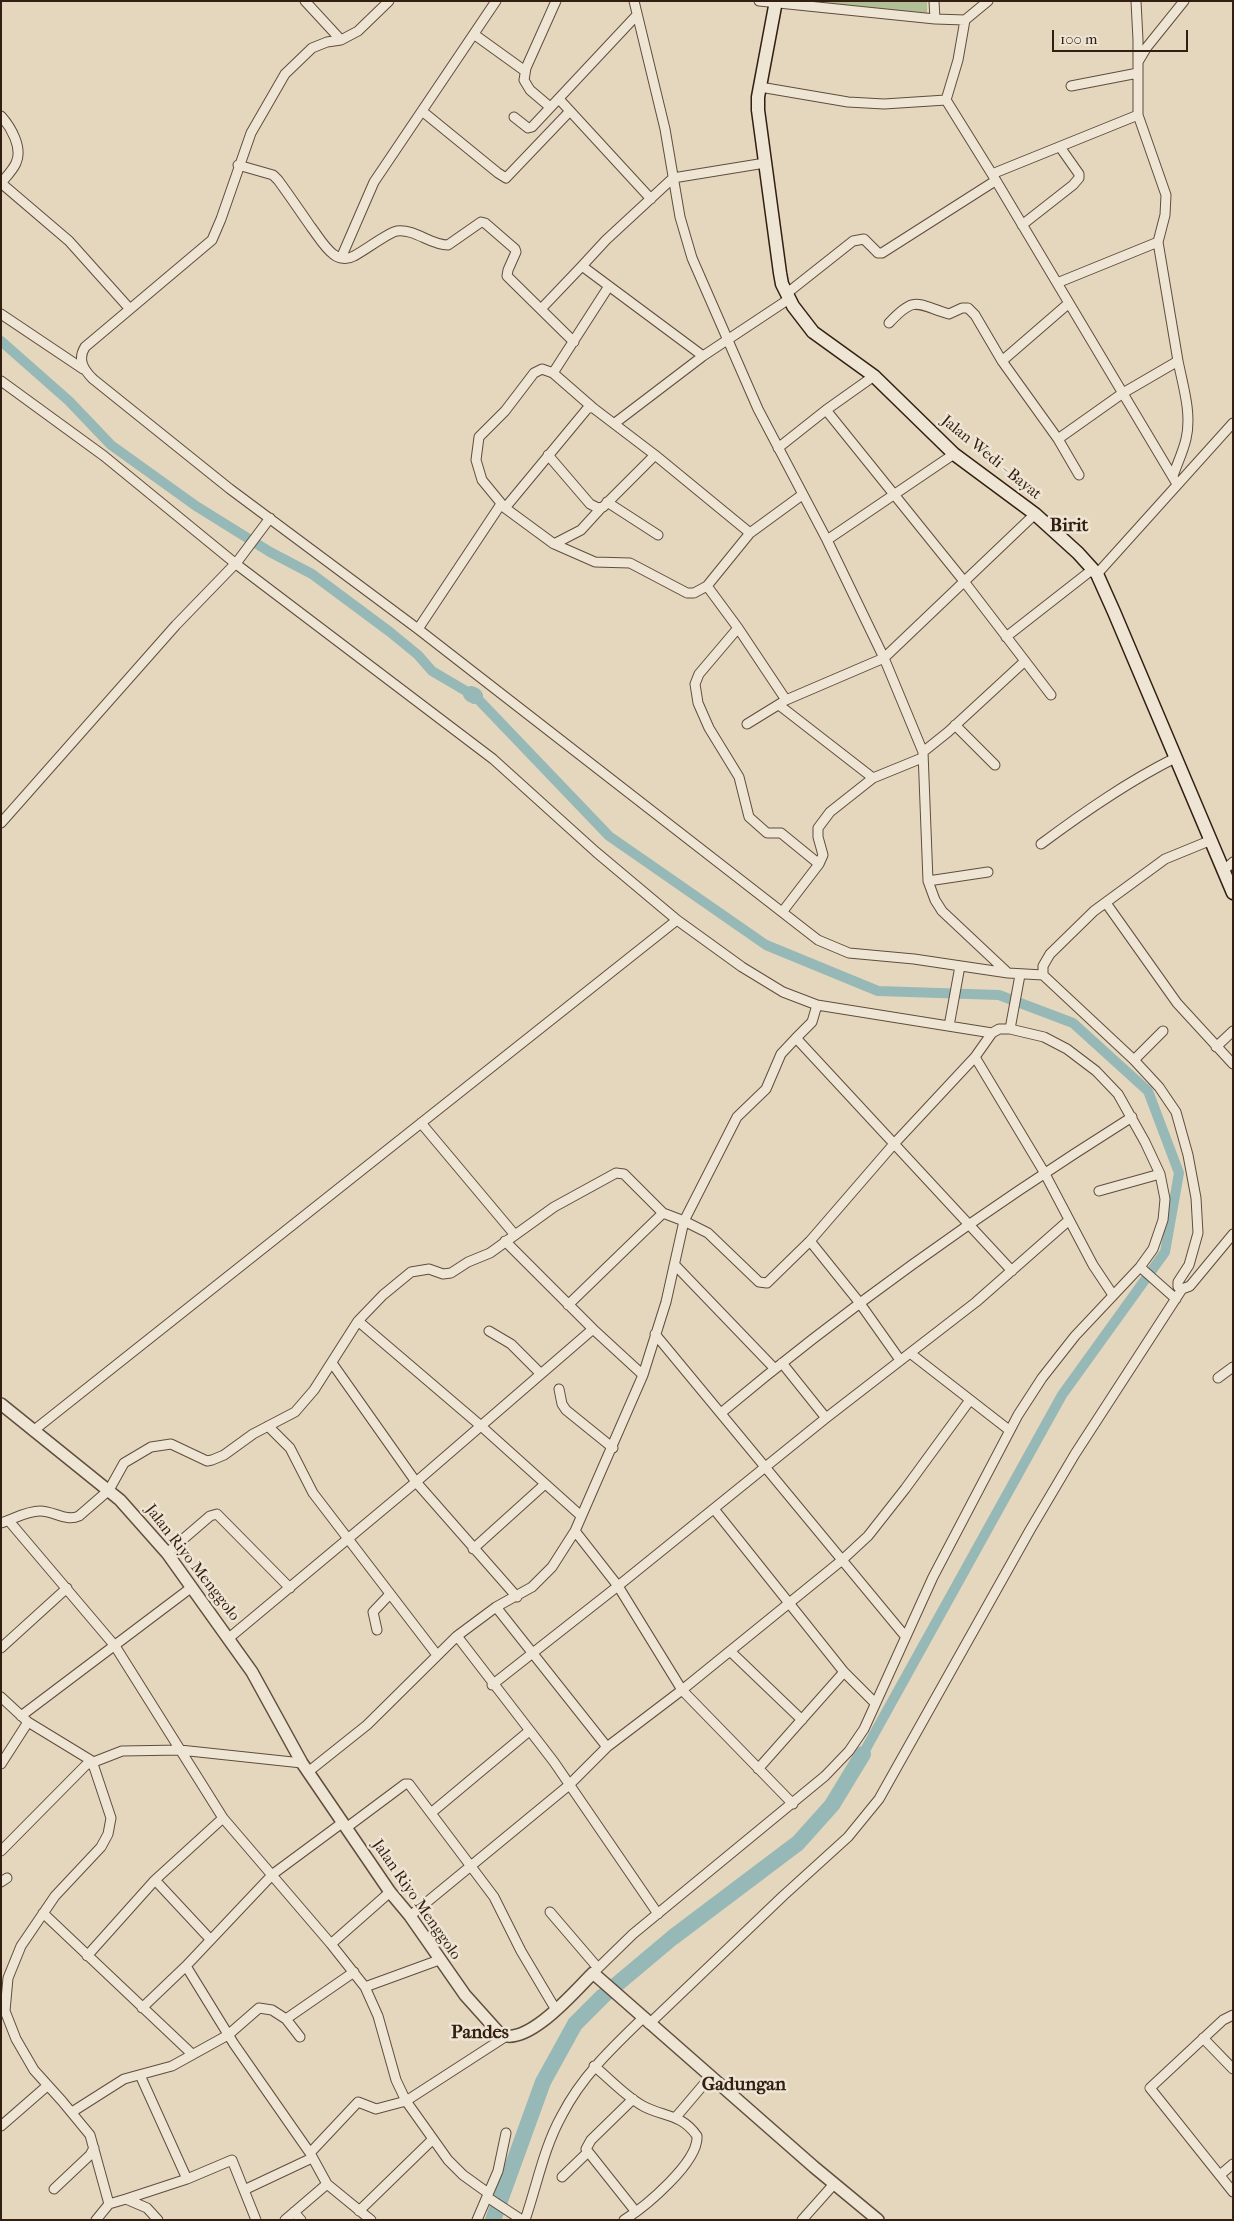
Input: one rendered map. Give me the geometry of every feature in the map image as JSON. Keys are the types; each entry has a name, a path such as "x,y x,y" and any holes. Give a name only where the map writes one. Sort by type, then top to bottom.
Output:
{"main road":[{"name":"Jalan Wedi - Bayat","path":"776,2 760,86 758,110 780,273 787,297 819,338 874,376 954,454 1035,514 1078,553 1095,572 1114,612 1209,841 1228,867 1233,893"}],"street":[{"path":"305,1 341,40"},
{"path":"83,368 81,356 85,347 212,240 251,133 285,74 312,48 327,42 341,40 358,31 389,1"},
{"path":"341,258 374,182 475,35 496,1"},
{"path":"550,107 526,84 525,71 556,1"},
{"path":"634,1 636,16 665,129 683,232 692,258 726,340 884,658 923,755 928,881 934,900 942,911 1008,973"},
{"path":"759,1 935,19 964,20 988,1"},
{"path":"934,1 935,19"},
{"path":"1136,1 1138,115 1166,195 1165,215 1158,242 1186,401 1186,441 1175,480"},
{"path":"1138,62 1184,1"},
{"path":"514,117 530,128 636,16"},
{"path":"964,20 956,68 946,100 1175,480"},
{"path":"475,35 525,71"},
{"path":"1071,86 1138,73"},
{"path":"760,86 848,102 892,104 946,100"},
{"path":"559,99 650,199"},
{"path":"422,111 506,178 570,111"},
{"path":"615,423 702,356 787,297 853,241 864,239 878,253 882,253 994,178 1060,147 1138,115"},
{"path":"1,116 14,133 17,151 16,162 3,178 69,241 129,308"},
{"path":"1022,225 1073,185 1078,178 1079,174 1060,147"},
{"path":"541,309 600,246 673,178 765,163"},
{"path":"238,165 273,176 278,180 324,244 333,254 341,258 353,257 377,244 388,234 397,231 412,233 431,242 448,245 484,222 515,249 516,252 507,275 574,342"},
{"path":"1057,283 1158,242"},
{"path":"582,266 702,356"},
{"path":"553,373 609,286"},
{"path":"1002,360 1069,303"},
{"path":"889,323 904,308 912,304 919,304 949,314 962,308 968,308 975,315 1002,360 1058,439 1079,475"},
{"path":"1,314 83,368 93,379 269,520 418,629 818,940 849,953 1008,973 1020,977 1043,975"},
{"path":"1058,439 1123,393 1178,361"},
{"path":"750,533 615,423 592,407 553,373 542,369 534,373 505,411 480,437 476,452 478,469 482,480 503,506 554,544 595,562 630,563 687,593 694,594 707,586 750,533 802,494"},
{"path":"778,448 826,410 874,376"},
{"path":"1,381 104,456 236,563 493,759 596,852 677,920 742,967 783,992 817,1005 950,1024 992,1033"},
{"path":"418,629 503,506 587,409 592,407"},
{"path":"826,410 963,580 1052,695"},
{"path":"1006,637 1095,572 1175,480 1233,422"},
{"path":"826,540 954,454"},
{"path":"548,455 592,506 598,508 605,504"},
{"path":"554,544 581,530 655,455"},
{"path":"605,504 658,535"},
{"path":"747,724 782,702 884,658 963,580 1035,514"},
{"path":"1,823 176,625 236,563 269,520"},
{"path":"707,586 738,628 782,702 872,778"},
{"path":"738,628 699,674 695,684 698,702 709,728 739,777 749,817 767,833 780,833 818,864"},
{"path":"783,911 823,855 818,837 820,825 846,798 872,778 923,755 1025,661"},
{"path":"955,725 995,765"},
{"path":"1041,844 1095,804 1175,758"},
{"path":"1182,1289 1177,1284 1189,1265 1198,1233 1196,1198 1188,1154 1173,1106 1159,1086 1134,1060 1043,975 1043,966 1056,947 1083,919 1165,859 1209,841"},
{"path":"928,881 988,872"},
{"path":"1106,903 1177,1003 1233,1064"},
{"path":"33,1430 677,920"},
{"path":"950,1024 960,968"},
{"path":"1011,1025 1020,977"},
{"path":"1,1851 86,1765 128,1750 180,1750 305,1768 367,1725 457,1636 496,1607 517,1597 546,1575 575,1531 580,1515 613,1448 643,1375 675,1265 684,1221 737,1117 766,1089 781,1054 812,1022 817,1005"},
{"path":"244,2190 311,2155 358,2102 376,2109 406,2101 505,2037 528,2030 545,2020 633,1934 793,1804 825,1776 849,1751 864,1729 933,1577 1009,1430 1042,1378 1076,1336 1141,1268 1156,1243 1163,1220 1165,1199 1160,1174 1132,1117 1110,1083 1067,1049 1044,1037 1011,1025 992,1033 975,1056 893,1145 810,1241 769,1282 764,1284 755,1279 708,1233 662,1213 624,1174 618,1172 554,1207 490,1253 468,1262 446,1275 429,1269 414,1271 383,1295 358,1321 332,1363 300,1408 253,1434 220,1458 207,1460 171,1444 152,1447 124,1463 109,1490 89,1510 74,1518 40,1511 22,1515 5,1522 67,1588 115,1646 223,1818 273,1874 365,1987 378,2016 396,2080 406,2101 432,2140 455,2168 488,2196 520,2218 561,2116 594,2066 848,1837 879,1799 1045,1504 1094,1423 1182,1289 1190,1286 1233,1234"},
{"path":"1134,1060 1163,1031"},
{"path":"1216,1047 1233,1031"},
{"path":"796,1038 893,1145 1012,1271"},
{"path":"975,1056 1044,1172 1068,1220 1113,1296"},
{"path":"721,1413 778,1365 859,1302 1044,1172 1132,1117"},
{"path":"421,1123 515,1235"},
{"path":"1099,1191 1160,1174"},
{"path":"568,1305 662,1213"},
{"path":"492,1685 534,1654 826,1418 976,1302 1068,1220"},
{"path":"810,1241 859,1302 900,1360"},
{"path":"505,1242 568,1305 643,1375"},
{"path":"675,1265 778,1365 826,1418"},
{"path":"1141,1268 1176,1298"},
{"path":"358,1321 481,1426 580,1515"},
{"path":"229,1638 416,1482 593,1329"},
{"path":"489,1331 511,1344 541,1374"},
{"path":"655,1334 905,1636"},
{"path":"910,1353 1009,1430"},
{"path":"332,1363 416,1482 517,1597"},
{"path":"1218,1378 1233,1367"},
{"path":"559,1389 562,1404 566,1410 613,1448"},
{"path":"410,1916 568,1786 606,1747 682,1690 841,1561 878,1525 970,1400"},
{"name":"Jalan Riyo Menggolo","path":"1,1404 109,1490 129,1509 167,1553 229,1638 259,1684 305,1768 390,1892 410,1916 439,1960 481,2014 505,2037"},
{"path":"268,1426 290,1448 307,1483 347,1539 437,1654"},
{"path":"474,1549 545,1484"},
{"path":"714,1509 844,1672 875,1703"},
{"path":"167,1553 210,1516 217,1514 290,1588"},
{"path":"575,1531 618,1586 682,1690 793,1804"},
{"path":"1,1764 25,1719 192,1587"},
{"path":"1,1648 67,1588"},
{"path":"378,1630 373,1612 390,1594"},
{"path":"496,1607 606,1747"},
{"path":"457,1636 528,1732 554,1762 568,1786 658,1914"},
{"path":"730,1650 802,1720"},
{"path":"758,1769 844,1672"},
{"path":"1,1698 25,1719 77,1750 93,1763 111,1818 108,1834 101,1847 65,1884 21,1946 12,1966 4,2016 25,2057 47,2086 72,2112 90,2135 109,2204"},
{"path":"431,1813 528,1732"},
{"path":"142,2008 186,1966 210,1938 273,1874 407,1783 471,1865 494,1898 521,1951 556,2010"},
{"path":"87,1956 155,1880 223,1818"},
{"path":"155,1880 210,1938"},
{"path":"331,1944 390,1892"},
{"path":"550,1912 595,1972 623,2001 878,2220"},
{"path":"43,1913 192,2054"},
{"path":"365,1987 439,1960"},
{"path":"186,1966 228,2035 311,2155 327,2184 371,2220"},
{"path":"286,2019 354,1972"},
{"path":"72,2112 124,2079 172,2066 228,2035 259,2008 272,2010 286,2019 300,2037"},
{"path":"1233,2015 1223,2020 1150,2088 1233,2192"},
{"path":"1203,2038 1233,2069"},
{"path":"594,2066 644,2107 676,2117 697,2136 695,2150 681,2171 636,2212 624,2220"},
{"path":"140,2075 187,2179"},
{"path":"676,2117 710,2077"},
{"path":"1,2126 47,2086"},
{"path":"633,2099 586,2147 636,2212"},
{"path":"477,2220 498,2171 506,2133"},
{"path":"359,2211 432,2140"},
{"path":"54,2189 90,2155 94,2148"},
{"path":"562,2177 588,2152"},
{"path":"96,2220 109,2204 187,2179 232,2160 256,2220"},
{"path":"1220,2175 1233,2164"},
{"path":"285,2220 327,2184"},
{"path":"802,2220 834,2184"},
{"path":"126,2199 147,2208 158,2220"},
{"path":"294,2212 301,2220"}],"green space":[{"path":"790,1 927,1 927,14"}],"waterway":[{"path":"1,341 69,401 111,445 196,506 270,552 312,574 390,632 418,655 432,671 471,694"},
{"path":"471,694 475,696"},
{"path":"475,696 609,836 766,945 878,991 999,995 1073,1023 1148,1091 1179,1173 1165,1252 1062,1395 863,1754"},
{"path":"493,2220 543,2082 575,2024 603,1996 672,1938 798,1843 832,1805 863,1754"}],"district":[{"name":"Birit","path":"1069,526"},
{"name":"Pandes","path":"480,2033"},
{"name":"Gadungan","path":"744,2085"}]}
